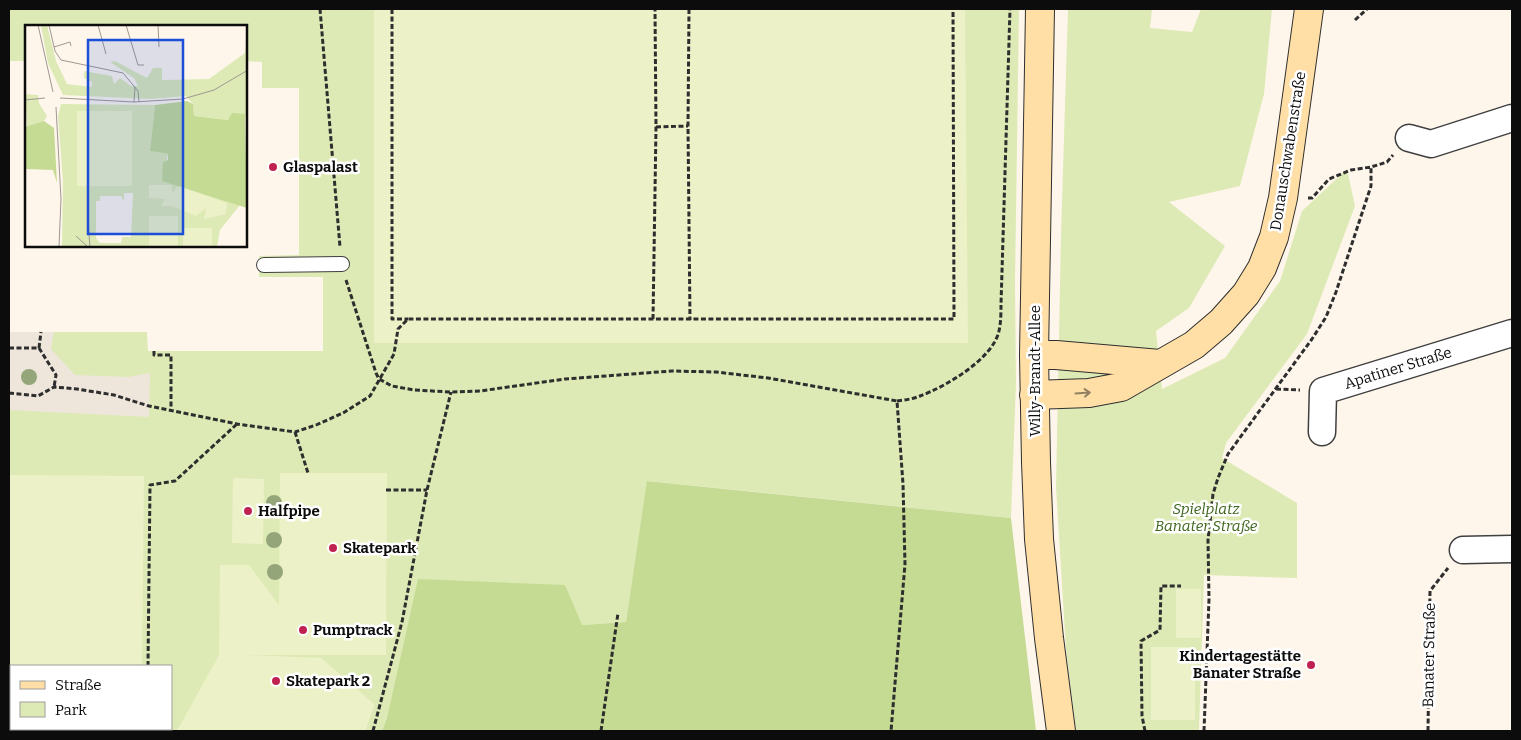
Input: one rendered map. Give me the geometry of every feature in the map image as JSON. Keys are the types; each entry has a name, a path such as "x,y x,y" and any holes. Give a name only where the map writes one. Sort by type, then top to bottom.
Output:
{"main road":[{"name":"Willy-Brandt-Allee","path":"1040,9 1034,395 1040,540 1060,731"},
{"name":"Donauschwabenstraße","path":"1034,395 1089,393 1121,387 1194,345 1221,322 1246,294 1262,268 1274,237 1283,198 1309,9"},
{"path":"1034,356 1056,355 1160,364"}],"street":[{"path":"1409,138 1431,144 1512,118"},
{"name":"Apatiner Straße","path":"1322,432 1323,391 1512,333"},
{"path":"1463,550 1512,549"}],"lane":[{"path":"264,265 342,264"}],"path":[{"path":"319,9 342,264 348,291 379,379 392,386 414,390 451,392 480,391 565,378 672,371 716,372 768,378 897,401 918,397 937,389 976,364 991,347 999,332 1002,304 1010,9"},
{"path":"392,9 392,319 690,320 954,319 953,9"},
{"path":"653,319 656,127 655,9"},
{"path":"689,9 690,320"},
{"path":"1355,20 1366,9"},
{"path":"656,127 688,126"},
{"path":"1283,198 1312,198 1329,179 1351,170 1387,162 1409,138"},
{"path":"1204,731 1209,599 1208,540 1213,494 1228,454 1326,317 1371,186 1371,167"},
{"path":"9,393 38,396 54,388 77,388 114,395 149,406 237,424 295,432 343,413 370,396 394,354 398,328 408,319"},
{"path":"41,332 39,348 56,375 54,388"},
{"path":"9,348 39,348"},
{"path":"154,351 154,356 171,356 171,409"},
{"path":"373,731 402,622 427,490 451,392"},
{"path":"891,731 905,564 903,484 897,401"},
{"path":"148,665 150,485 175,481 237,424"},
{"path":"295,432 308,473"},
{"path":"386,490 427,490"},
{"name":"Banater Straße","path":"1428,731 1430,591 1463,550"},
{"path":"1145,731 1142,716 1141,642 1160,630 1161,586 1181,586"},
{"path":"601,731 618,613"}],"green space":[{"path":"9,9 1019,9 1015,282 1016,383 1011,518 648,481 626,622 582,625 387,718 382,731 365,731 374,704 178,728 177,731 9,731 9,332 147,332 148,351 323,351 323,277 259,277 259,256 299,255 299,88 262,88 262,62 248,61 248,25 25,25 25,61 9,61"},
{"path":"374,9 965,9 968,343 374,343"},
{"name":"Spielplatz Banater Straße","path":"1068,9 1152,9 1150,28 1192,32 1201,9 1272,9 1264,94 1240,186 1169,202 1225,246 1189,308 1156,331 1162,389 1225,358 1280,281 1302,211 1347,169 1355,206 1307,334 1226,443 1222,458 1297,503 1297,578 1204,575 1199,731 1076,731 1066,649 1056,488"},
{"path":"280,473 387,473 386,655 245,655 321,658 374,704 365,731 177,731 219,655 220,565 249,565 279,605"},
{"path":"9,475 144,476 142,665 10,665 9,699"},
{"name":"Halfpipe","path":"233,478 264,479 263,544 232,543"},
{"path":"647,481 1011,518 1036,731 382,731 387,718 418,579 565,585 582,625 626,622"},
{"path":"1176,589 1201,589 1201,638 1176,638"},
{"path":"1151,647 1195,647 1195,720 1151,720"}],"shaded area":[{"path":"9,332 54,332 51,349 75,375 128,377 150,373 149,417 9,410"}],"place":[{"name":"Glaspalast","path":"273,167"},
{"name":"Halfpipe","path":"248,511"},
{"name":"Skatepark","path":"333,548"},
{"name":"Pumptrack","path":"303,630"},
{"name":"Kindertagestätte Banater Straße","path":"1311,665"},
{"name":"Skatepark 2","path":"276,681"}]}
